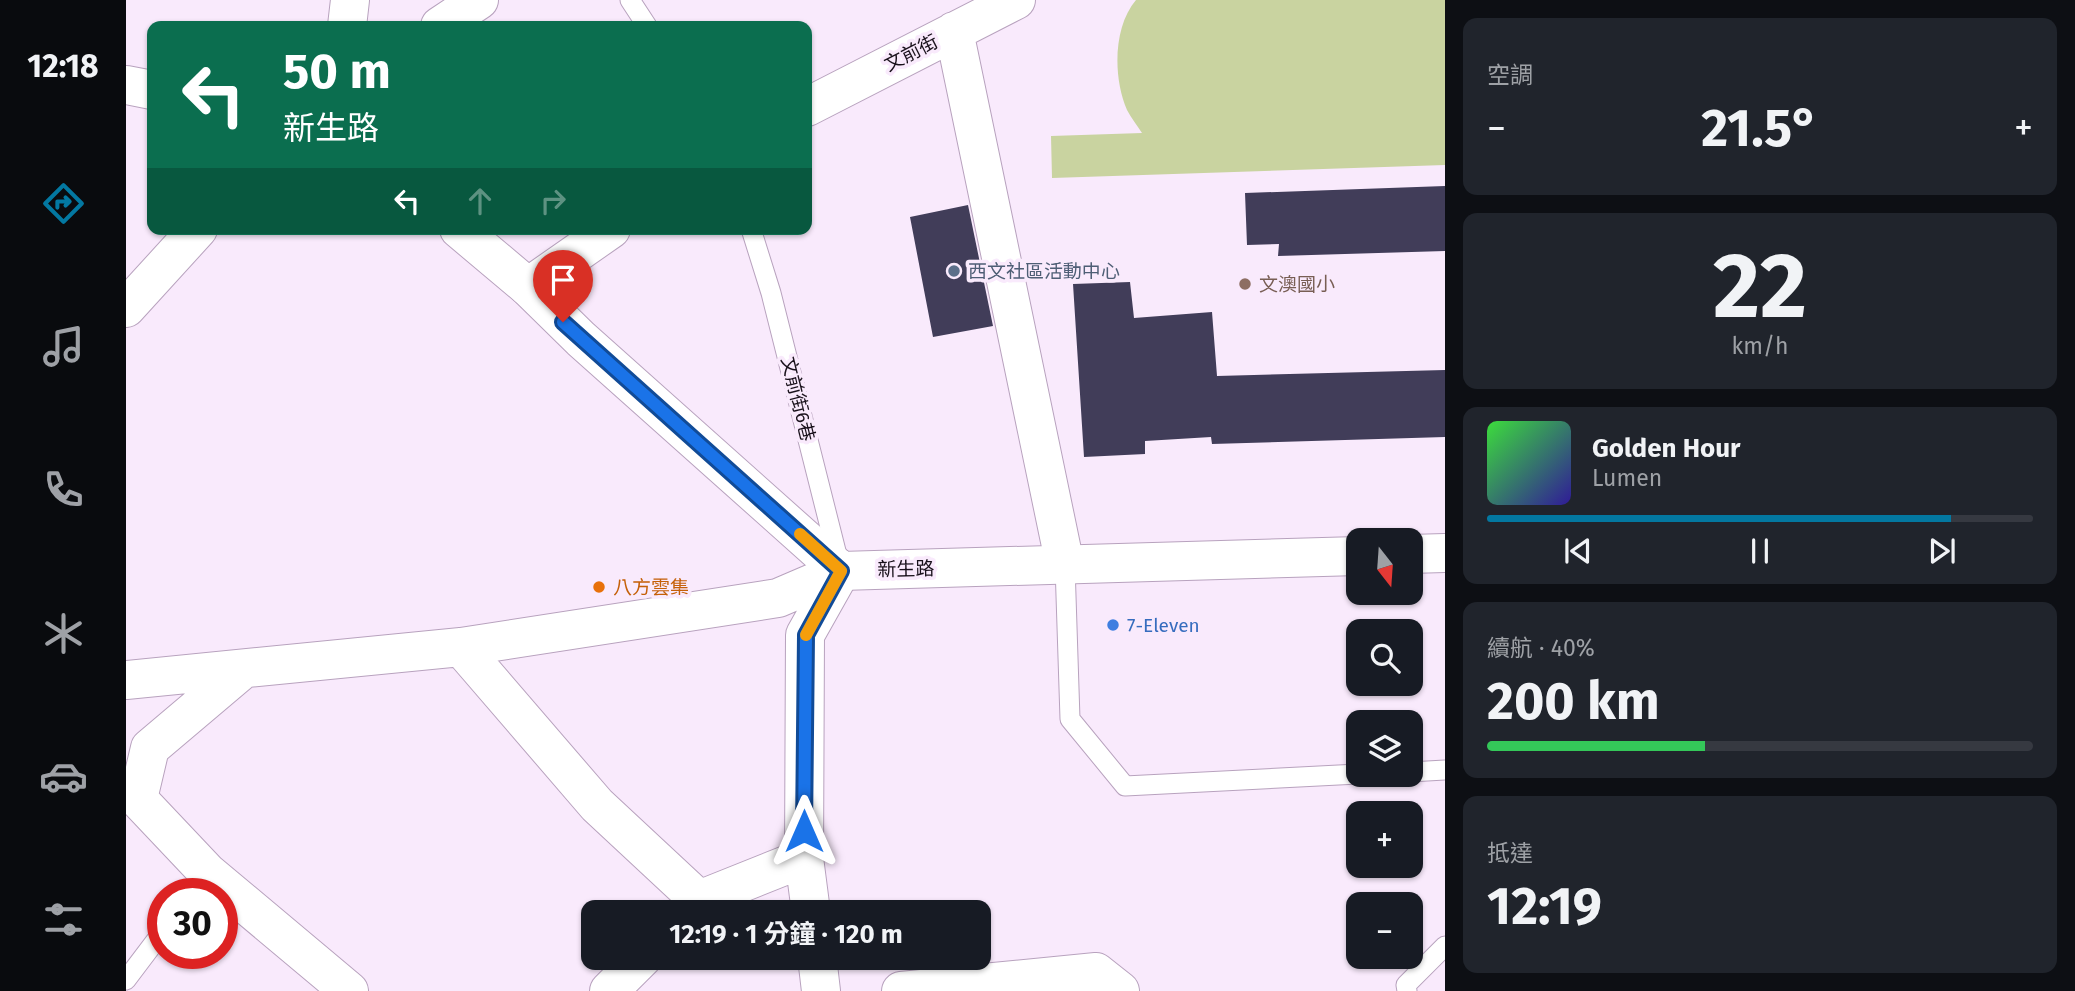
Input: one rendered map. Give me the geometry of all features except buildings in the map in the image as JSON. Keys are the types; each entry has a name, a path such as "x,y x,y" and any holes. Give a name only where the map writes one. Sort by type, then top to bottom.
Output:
{"street":[{"path":"347,21 350,0"},
{"path":"448,21 479,0"},
{"name":"文前街","path":"812,104 1016,0"},
{"path":"954,31 1065,565"},
{"path":"126,85 147,89"},
{"path":"126,307 192,235"},
{"path":"465,235 528,287 581,339 841,571"},
{"path":"528,287 602,235"},
{"path":"1423,554 1445,553"},
{"name":"新生路","path":"841,571 1346,556"},
{"path":"126,680 240,671 461,647 778,598 841,571"},
{"path":"809,900 804,858 806,635 841,571"},
{"path":"461,647 597,805 687,900"},
{"path":"195,878 138,799 150,748 240,671"},
{"path":"707,900 804,858"},
{"path":"238,911 349,991"},
{"path":"610,991 630,970"},
{"path":"819,970 821,991"},
{"path":"901,991 1096,972 1120,991"}],"lane":[{"path":"630,0 644,21"},
{"name":"文前街6巷","path":"753,235 771,293 841,571"},
{"path":"1065,565 1070,719 1125,786 1346,775"},
{"path":"1423,771 1445,770"},
{"path":"1407,991 1406,985 1445,946"},
{"path":"126,980 147,952"}],"green space":[{"path":"1136,0 1445,0 1445,165 1052,178 1051,136 1142,133 1122,97 1118,68 1119,38 1128,11"}],"slow traffic":[{"path":"800,534 841,571 806,635"}],"place":[{"name":"西文社區活動中心","path":"954,271"},
{"name":"文澳國小","path":"1245,284"},
{"name":"八方雲集","path":"599,587"},
{"name":"7-Eleven","path":"1113,625"}],"route":[{"path":"563,322 841,571 806,635 804,831"}]}
